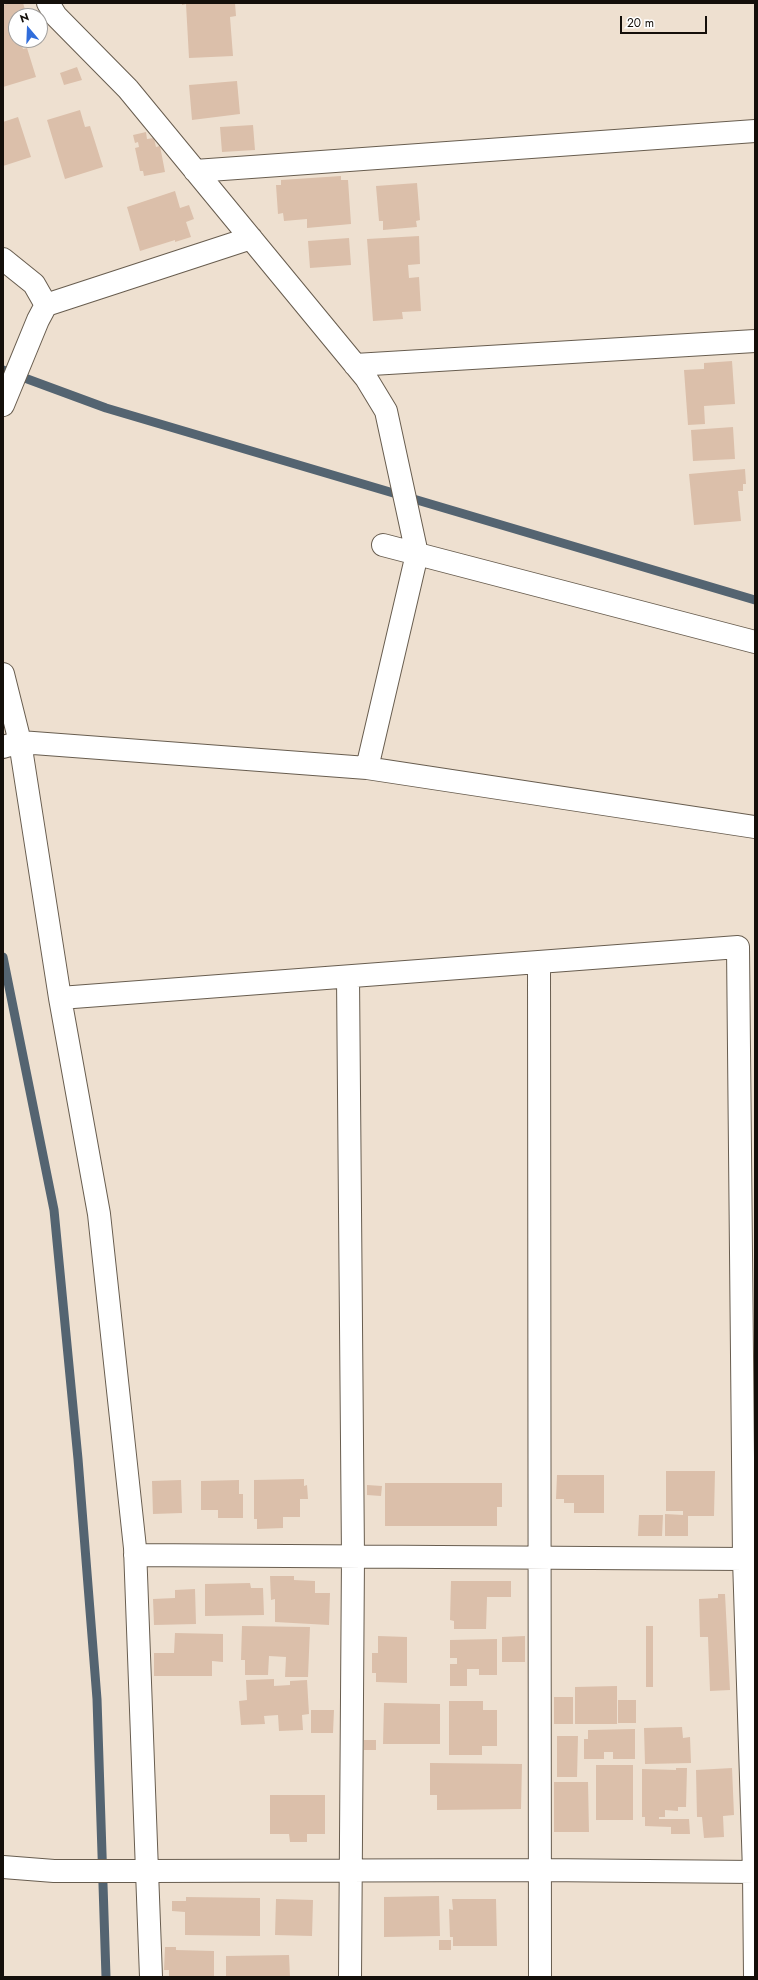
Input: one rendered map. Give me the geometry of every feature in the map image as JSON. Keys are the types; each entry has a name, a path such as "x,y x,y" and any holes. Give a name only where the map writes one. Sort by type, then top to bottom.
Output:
{"street":[{"path":"48,3 56,16 128,90 251,238 366,378 386,411 415,547 367,768"},
{"path":"195,171 755,131"},
{"path":"42,313 251,238"},
{"path":"3,259 34,284 42,313 3,405"},
{"path":"355,365 755,341"},
{"path":"383,545 415,547 755,642"},
{"path":"3,674 9,745 60,998 98,1214 135,1555 138,1871 151,1977"},
{"path":"9,745 367,768 755,827"},
{"path":"60,998 738,947 744,1559 752,1704 755,1977"},
{"path":"540,962 540,1977"},
{"path":"348,977 353,1557 350,1977"},
{"path":"135,1555 744,1559"},
{"path":"3,1867 54,1871 540,1870 755,1872"}],"building":[{"path":"9,3 23,3 25,8 8,8 8,48 27,48 36,77 3,87 3,5"},
{"path":"182,3 235,3 236,16 230,17 233,56 189,58 186,4 182,5"},
{"path":"77,67 82,80 64,85 60,73"},
{"path":"237,81 240,114 192,120 189,85"},
{"path":"80,110 85,127 90,126 103,167 65,179 47,120"},
{"path":"18,117 31,157 3,166 3,122"},
{"path":"253,125 255,150 222,152 220,127"},
{"path":"146,132 147,139 154,138 156,147 160,146 165,172 144,176 143,171 140,171 135,148 139,147 138,142 135,143 133,135"},
{"path":"341,176 341,180 348,180 351,224 307,228 307,219 284,221 283,213 278,214 276,185 281,185 281,180"},
{"path":"417,183 420,220 416,221 417,227 383,230 383,221 379,221 376,186"},
{"path":"175,191 180,208 189,205 194,219 186,222 191,237 175,242 175,240 140,251 127,207"},
{"path":"419,236 420,264 408,265 409,278 419,277 421,311 402,312 403,319 373,321 367,239"},
{"path":"349,238 351,265 310,268 308,241"},
{"path":"732,361 735,404 704,406 705,424 688,425 684,370 704,369 704,363"},
{"path":"733,427 735,459 693,461 691,430"},
{"path":"745,469 746,484 743,484 743,491 738,491 741,521 694,525 689,474"},
{"path":"666,1471 715,1471 714,1516 688,1516 688,1536 665,1536 665,1514 683,1515 683,1511 666,1511"},
{"path":"557,1475 604,1475 604,1513 574,1513 574,1503 564,1503 564,1499 556,1499"},
{"path":"304,1479 304,1486 307,1485 308,1499 300,1499 300,1517 283,1517 283,1528 257,1529 257,1519 254,1519 254,1480"},
{"path":"181,1480 182,1513 153,1514 152,1481"},
{"path":"239,1480 239,1494 243,1494 243,1518 218,1518 218,1510 201,1510 201,1481"},
{"path":"385,1483 502,1483 502,1507 497,1507 497,1526 385,1526"},
{"path":"367,1485 382,1486 381,1496 367,1495"},
{"path":"639,1515 663,1515 662,1536 638,1536"},
{"path":"270,1576 294,1576 294,1580 315,1581 315,1593 330,1593 329,1625 275,1622 275,1599 271,1600"},
{"path":"451,1581 511,1581 511,1597 487,1597 486,1629 454,1629 454,1621 450,1620"},
{"path":"250,1583 251,1588 263,1588 264,1615 205,1616 205,1584"},
{"path":"195,1589 196,1624 154,1625 153,1599 175,1598 175,1590"},
{"path":"718,1594 725,1594 730,1690 710,1691 708,1637 700,1637 699,1599 718,1598"},
{"path":"242,1626 310,1627 308,1677 285,1677 286,1657 269,1656 268,1675 245,1675 245,1660 241,1660"},
{"path":"646,1626 653,1626 653,1687 646,1687"},
{"path":"175,1633 223,1634 223,1662 212,1661 212,1676 154,1676 154,1653 174,1653"},
{"path":"378,1636 407,1637 407,1683 376,1682 376,1673 372,1673 372,1653 378,1653"},
{"path":"525,1636 525,1662 502,1662 502,1637"},
{"path":"497,1639 497,1675 479,1675 479,1669 467,1669 467,1686 450,1686 450,1664 457,1664 457,1658 450,1658 450,1640"},
{"path":"274,1679 274,1686 290,1685 290,1681 307,1680 309,1714 302,1715 303,1730 279,1731 278,1715 264,1716 265,1724 241,1725 239,1701 247,1700 246,1680"},
{"path":"617,1686 617,1724 575,1724 575,1687"},
{"path":"554,1697 573,1697 573,1724 554,1724"},
{"path":"618,1700 636,1700 636,1723 618,1723"},
{"path":"449,1701 483,1701 483,1710 497,1710 497,1746 482,1746 482,1755 449,1755"},
{"path":"384,1703 440,1704 440,1744 383,1744"},
{"path":"311,1710 334,1710 333,1733 311,1733"},
{"path":"682,1727 683,1738 690,1737 691,1763 645,1764 644,1728"},
{"path":"635,1729 635,1759 613,1759 613,1752 604,1752 604,1759 584,1759 584,1739 588,1739 588,1730"},
{"path":"557,1736 578,1736 577,1777 557,1777"},
{"path":"364,1740 376,1740 376,1750 364,1750"},
{"path":"430,1763 522,1764 521,1809 437,1810 437,1795 430,1795"},
{"path":"596,1765 633,1765 633,1820 596,1820"},
{"path":"676,1768 687,1768 686,1807 678,1807 678,1811 665,1810 665,1817 659,1817 659,1819 689,1819 690,1834 671,1834 671,1827 645,1826 645,1817 642,1817 642,1769 676,1770"},
{"path":"732,1768 734,1815 723,1816 724,1837 704,1838 702,1817 697,1817 696,1770"},
{"path":"554,1782 588,1782 589,1832 554,1832"},
{"path":"270,1795 325,1795 325,1834 307,1834 307,1842 290,1842 289,1834 270,1834"},
{"path":"439,1896 440,1936 384,1937 384,1897"},
{"path":"186,1897 260,1898 260,1936 185,1935 185,1912 172,1911 172,1901 186,1901"},
{"path":"276,1899 313,1900 312,1936 275,1935"},
{"path":"452,1899 496,1899 497,1946 453,1946 453,1937 450,1937 449,1909 453,1910"},
{"path":"439,1940 451,1940 451,1950 439,1950"},
{"path":"165,1947 176,1947 176,1950 214,1951 214,1977 169,1977 169,1970 164,1970"},
{"path":"289,1955 290,1977 226,1977 226,1956"}],"waterway":[{"path":"3,370 106,408 755,600"},
{"path":"3,957 54,1210 78,1459 97,1699 106,1977"}]}
